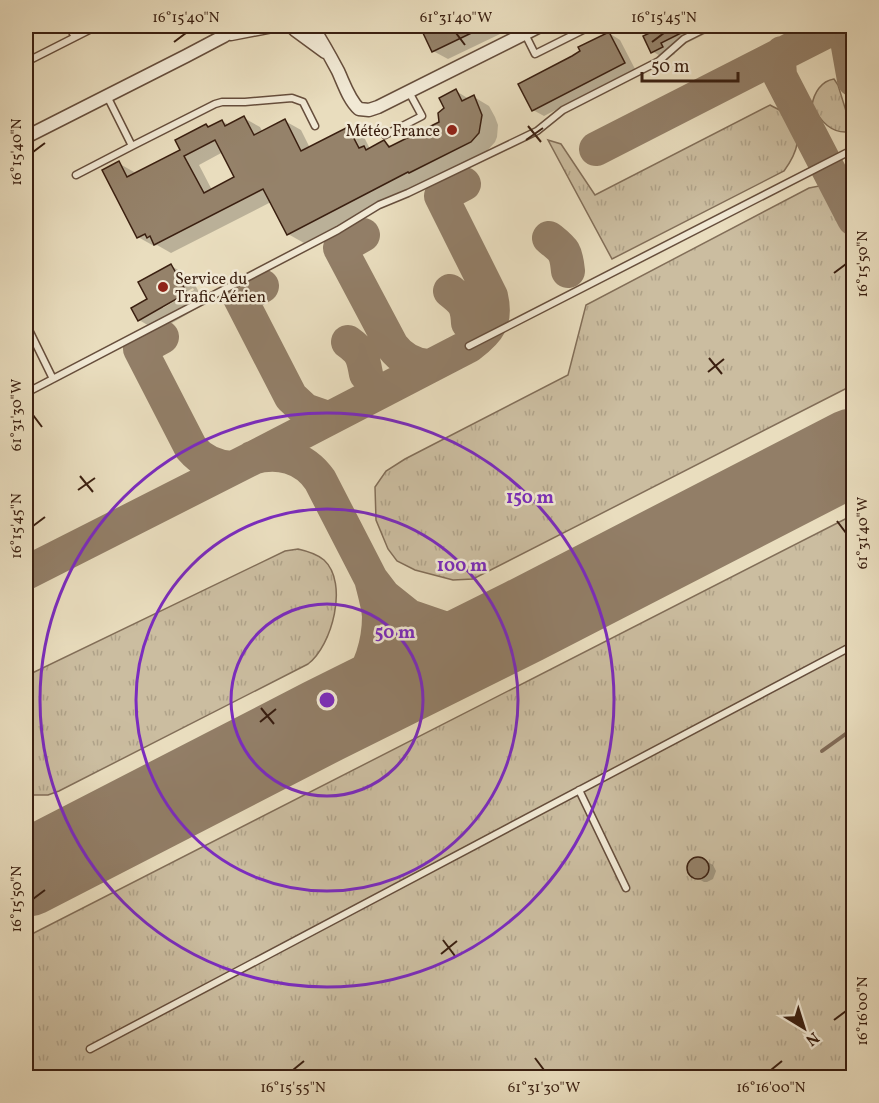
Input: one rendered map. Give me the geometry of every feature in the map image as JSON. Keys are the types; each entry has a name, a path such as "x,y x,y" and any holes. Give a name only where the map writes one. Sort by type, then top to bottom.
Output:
{"street":[{"path":"26,137 224,36 239,26"},
{"path":"224,36 273,26 291,27 326,52"},
{"path":"312,26 353,103 359,109 369,110 410,92 540,26"}],"lane":[{"path":"69,26 75,37"},
{"path":"26,62 97,26"},
{"path":"525,33 535,54 591,26"},
{"path":"26,393 338,230 379,205 537,131 563,110 659,61 684,39 710,26"},
{"path":"385,135 422,116 410,92"},
{"path":"107,96 132,146"},
{"path":"76,175 222,102 292,98 303,102 315,126"},
{"path":"469,346 854,149"},
{"path":"26,326 53,379"},
{"path":"90,1049 854,645"},
{"path":"579,790 626,888"}],"green space":[{"path":"834,79 850,124 847,132 830,128 812,105 819,88 825,82"},
{"path":"770,105 787,115 796,129 795,150 784,171 612,259 548,140 561,144 595,195"},
{"path":"853,166 853,198 845,177"},
{"path":"819,186 830,194 853,241 853,385 473,579 453,580 415,570 397,561 388,549 376,520 375,487 386,471 568,375 586,305 809,188"},
{"path":"853,515 853,1077 26,1078 26,937"},
{"path":"298,549 324,560 331,570 335,583 336,598 330,629 317,655 308,664 59,791 48,795 26,795 26,676 285,551"}],"building":[{"path":"434,26 486,26 432,52 422,31"},
{"path":"657,26 695,26 661,43 663,47 651,53 643,36 658,29"},
{"path":"609,32 625,63 532,111 518,84 572,56 580,51 578,47"},
{"path":"456,89 462,101 474,95 482,115 479,133 471,142 287,235 263,189 154,245 150,236 147,238 145,234 137,238 102,170 119,161 127,177 180,150 175,140 206,124 208,127 222,120 225,126 244,116 254,135 285,119 301,151 348,127 359,148 364,146 366,150 384,140 389,147 439,122 438,113 444,108 439,98","holes":["215,140 234,177 204,193 184,156"]},
{"name":"Service du Trafic Aérien","path":"171,264 187,293 138,321 131,308 147,299 138,282"},
{"path":"698,857 706,860 709,868 706,876 698,879 690,876 687,868 690,860"}],"waterway":[{"path":"822,751 854,728"}],"taxiway":[{"path":"596,149 837,26"},
{"path":"847,26 846,35 854,80"},
{"path":"782,53 779,61 780,76 854,219"},
{"path":"26,573 476,341 490,325 493,312 491,296 441,196 464,184"},
{"path":"363,235 340,248 392,346 408,360 428,366"},
{"path":"549,238 563,252 568,271"},
{"path":"262,286 240,298 291,397 305,410 328,418"},
{"path":"450,291 464,304 468,323"},
{"path":"162,337 140,349 191,448 209,463 232,468"},
{"path":"348,342 361,355 366,374"},
{"path":"252,458 271,455 290,457 314,472 371,579 384,596 409,616 444,628 458,630 491,630 524,621"},
{"path":"323,721 344,704 354,692 365,675 372,656 379,616 371,579"},
{"path":"26,844 45,847 86,843"}],"runway":[{"path":"26,874 854,451"}],"place":[{"name":"Météo France","path":"452,130"},
{"name":"Service du Trafic Aérien","path":"163,287"}]}
